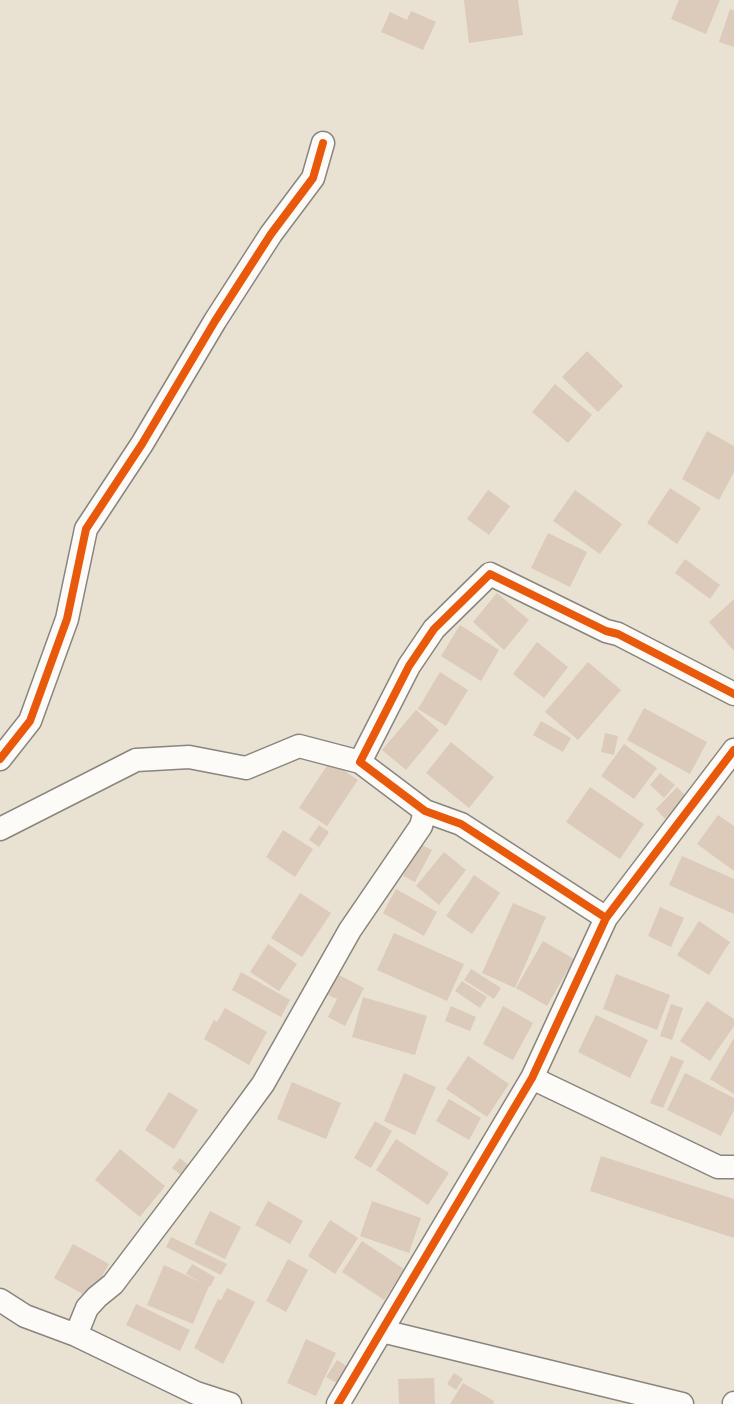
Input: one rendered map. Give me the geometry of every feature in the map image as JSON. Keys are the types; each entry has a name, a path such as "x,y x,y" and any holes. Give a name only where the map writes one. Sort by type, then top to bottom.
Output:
{"street":[{"path":"0,759 30,721 67,619 86,529 142,444 259,254 313,178 323,143"},
{"path":"360,762 409,666 434,629 490,574 606,631 618,634 734,694"},
{"path":"0,829 136,760 189,757 246,768 298,746 360,762 425,811 461,824 606,918"},
{"path":"338,1404 532,1078 606,918 724,781 734,750"},
{"path":"76,1335 87,1308 113,1284 263,1084 350,930 421,826 425,811"},
{"path":"532,1078 718,1167 734,1167"},
{"path":"0,1300 25,1316 76,1335 196,1393 230,1404"},
{"path":"382,1331 682,1404"}],"building":[{"path":"464,0 518,0 523,35 469,43"},
{"path":"679,0 720,0 706,34 671,19"},
{"path":"730,9 734,11 734,47 719,42"},
{"path":"411,11 436,22 423,50 381,32 390,12 407,20"},
{"path":"587,351 623,386 598,412 562,377"},
{"path":"555,384 592,415 568,443 532,412"},
{"path":"707,431 734,446 734,472 719,500 682,479"},
{"path":"670,488 701,508 677,544 647,523"},
{"path":"488,490 510,506 489,535 467,519"},
{"path":"575,490 622,524 600,554 553,521"},
{"path":"548,533 587,552 570,587 531,568"},
{"path":"685,559 720,585 710,599 675,573"},
{"path":"497,593 529,620 504,650 473,622"},
{"path":"734,599 734,651 709,622"},
{"path":"460,625 499,650 481,681 441,656"},
{"path":"537,642 568,667 544,698 513,674"},
{"path":"588,662 621,690 578,740 545,712"},
{"path":"440,672 468,690 446,726 418,709"},
{"path":"644,708 707,742 690,774 627,740"},
{"path":"416,710 439,730 406,770 382,750"},
{"path":"541,721 571,738 563,752 533,735"},
{"path":"605,733 618,736 614,755 601,752"},
{"path":"451,742 494,777 469,808 426,773"},
{"path":"624,744 657,768 634,799 601,776"},
{"path":"330,761 358,780 327,826 299,808"},
{"path":"660,773 675,785 664,798 650,785"},
{"path":"590,787 644,824 620,859 566,822"},
{"path":"677,787 687,797 665,819 656,809"},
{"path":"718,815 734,826 734,871 697,844"},
{"path":"319,825 329,832 319,847 309,840"},
{"path":"283,830 313,849 295,877 266,857"},
{"path":"420,844 432,850 415,882 403,876"},
{"path":"444,852 466,870 439,905 416,886"},
{"path":"682,856 734,879 734,914 669,885"},
{"path":"474,875 500,893 472,934 446,916"},
{"path":"396,889 437,912 424,936 383,913"},
{"path":"300,893 331,913 302,957 271,938"},
{"path":"513,903 546,917 515,988 482,973"},
{"path":"660,907 684,918 671,947 648,936"},
{"path":"699,921 730,942 709,975 677,955"},
{"path":"394,933 464,964 447,1001 377,970"},
{"path":"543,941 574,959 547,1006 516,988"},
{"path":"268,944 297,964 279,991 250,972"},
{"path":"471,969 501,988 494,999 464,980"},
{"path":"241,972 290,1000 281,1017 232,990"},
{"path":"616,974 670,995 657,1030 603,1009"},
{"path":"339,975 364,988 345,1026 328,1017 337,999 328,995"},
{"path":"462,981 487,997 480,1008 455,991"},
{"path":"363,997 427,1016 415,1055 352,1037"},
{"path":"707,1001 734,1019 734,1026 710,1061 680,1041"},
{"path":"671,1004 683,1008 672,1040 660,1036"},
{"path":"451,1006 476,1017 470,1031 445,1021"},
{"path":"503,1006 533,1023 513,1060 483,1044"},
{"path":"225,1008 267,1032 249,1065 204,1039 214,1020 217,1022"},
{"path":"596,1015 648,1040 630,1078 578,1052"},
{"path":"734,1038 734,1094 710,1079"},
{"path":"468,1056 509,1084 487,1117 446,1089"},
{"path":"671,1056 684,1061 663,1108 650,1103"},
{"path":"404,1073 436,1087 415,1135 384,1121"},
{"path":"685,1073 734,1098 734,1110 721,1136 667,1110"},
{"path":"292,1082 341,1103 326,1139 277,1119"},
{"path":"169,1092 198,1110 174,1149 145,1130"},
{"path":"449,1099 481,1118 469,1140 436,1121"},
{"path":"375,1121 392,1131 371,1168 354,1158"},
{"path":"396,1139 449,1173 428,1205 376,1170"},
{"path":"120,1149 165,1186 140,1217 95,1180"},
{"path":"601,1156 734,1199 734,1238 590,1191"},
{"path":"180,1158 188,1165 181,1175 172,1168"},
{"path":"268,1201 303,1221 290,1244 255,1225"},
{"path":"372,1201 421,1218 409,1253 360,1236"},
{"path":"210,1211 241,1227 225,1259 194,1244"},
{"path":"330,1220 358,1238 335,1274 308,1256"},
{"path":"171,1237 227,1264 221,1275 166,1247"},
{"path":"362,1241 404,1269 384,1300 342,1272"},
{"path":"73,1244 109,1264 90,1298 54,1278"},
{"path":"288,1259 308,1270 286,1312 266,1301"},
{"path":"192,1264 215,1277 193,1324 147,1305 164,1265 203,1283 186,1274"},
{"path":"227,1288 255,1302 223,1364 194,1348 218,1299 221,1300"},
{"path":"136,1304 190,1330 180,1351 126,1325"},
{"path":"306,1339 336,1353 316,1396 287,1383"},
{"path":"337,1360 348,1367 337,1383 326,1377"},
{"path":"454,1373 463,1379 456,1390 447,1384"},
{"path":"434,1378 435,1404 399,1404 398,1379"},
{"path":"463,1383 494,1401 493,1404 450,1404"}],"cycle path":[{"path":"0,759 30,721 67,619 86,529 142,444 215,321 271,234 313,178 323,143"},
{"path":"606,918 461,824 425,811 360,762 409,666 434,629 490,574 606,631 618,634 734,694"},
{"path":"338,1404 532,1078 606,918 734,750"}]}
